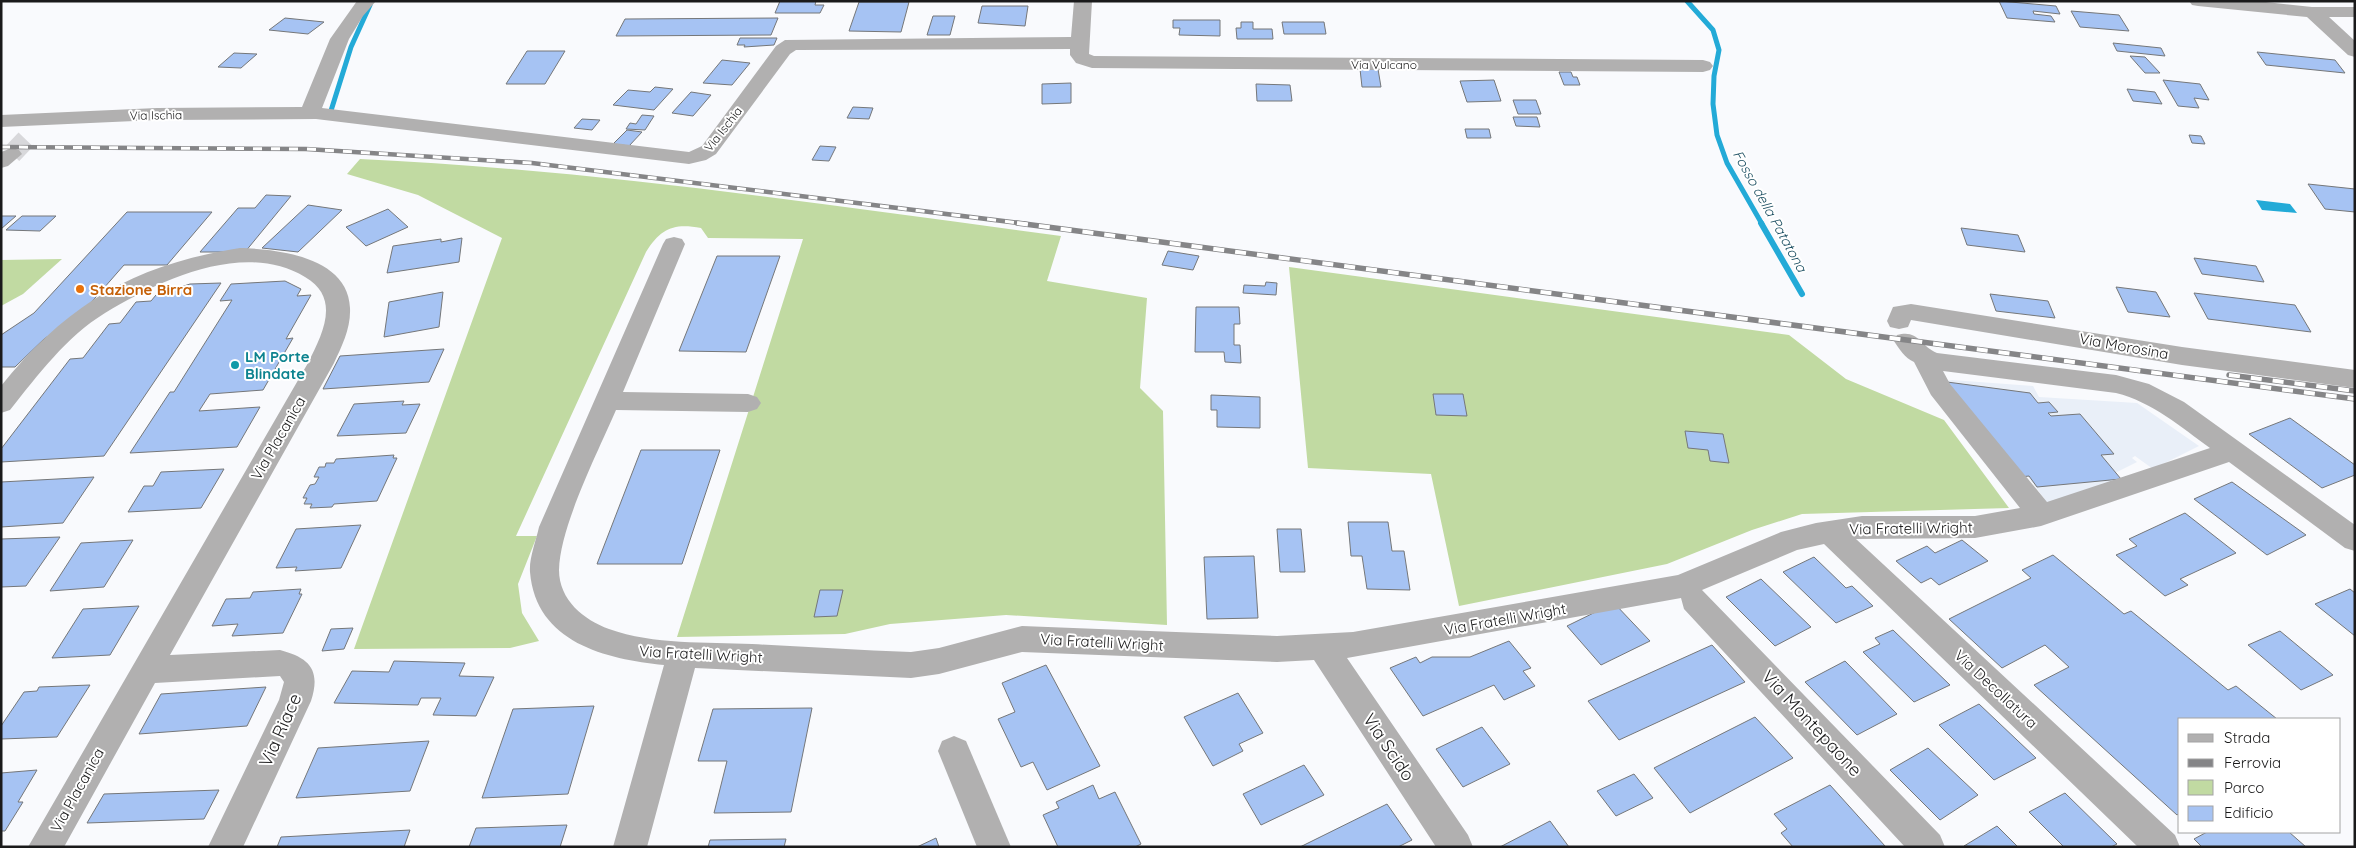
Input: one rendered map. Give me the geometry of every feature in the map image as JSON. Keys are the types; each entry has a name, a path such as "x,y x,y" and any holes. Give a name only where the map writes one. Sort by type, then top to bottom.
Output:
{"street":[{"path":"324,114 339,41 354,16 367,1"},
{"path":"1080,43 1083,1"},
{"path":"2198,1 2306,7 2355,12"},
{"path":"2306,7 2355,51"},
{"name":"Via Ischia","path":"1,122 36,127 175,114 324,114 692,158 709,150 783,50 792,44 1080,43"},
{"name":"Via Vulcano","path":"1080,43 1080,56 1092,62 1703,66"},
{"name":"Via Fratelli Wright","path":"674,244 550,533 545,563 549,597 565,620 597,639 631,650 911,665 940,662 987,646 1022,639 1268,649 1323,648 1368,643 1682,586 1792,540 1830,532 1862,527 1975,527 2041,515 2232,451"},
{"name":"Via Placanica","path":"1,404 41,354 79,320 132,289 194,265 236,256 275,257 308,267 327,281 336,291 340,309 336,329 327,352 45,847"},
{"name":"Via Morosina","path":"1910,340 1902,314 1911,312 2182,356 2355,379"},
{"path":"1910,340 1942,363 2131,387 2170,405 2355,540"},
{"path":"1910,340 1940,389 2041,515"},
{"path":"607,400 748,403"},
{"name":"Via Decollatura","path":"1830,532 2163,847"},
{"name":"Via Montepaone","path":"1696,600 1928,847"},
{"name":"Via Scido","path":"1323,648 1456,847"},
{"path":"630,847 684,654"},
{"name":"Via Riace","path":"145,670 280,663 292,666 299,674 300,684 295,701 225,847"},
{"path":"954,751 994,847"}],"shaded area":[{"path":"1944,381 2033,386 2039,397 2137,403 2199,446 2153,469 2135,456 2132,458 2137,462 2115,473 2124,483 2049,505 2025,473"}],"green space":[{"path":"360,159 536,171 624,180 1061,236 1047,281 1147,298 1140,388 1163,411 1167,625 1006,615 890,624 845,634 677,637 803,239 708,238 701,228 683,226 669,229 657,237 646,252 516,536 537,536 518,584 522,613 539,641 510,648 354,649 502,238 418,195 347,174"},
{"path":"62,259 23,294 1,306 1,260"},
{"path":"1289,267 1789,335 1846,379 1944,420 2009,508 1802,514 1752,530 1667,564 1459,606 1431,474 1308,468"}],"water":[{"path":"2256,200 2290,204 2297,213 2262,210"}],"building":[{"path":"780,1 816,1 815,5 824,5 820,13 775,13"},
{"path":"1999,1 2056,6 2060,14 2033,11 2034,14 2051,16 2055,22 2007,18"},
{"path":"859,2 909,2 901,32 849,31"},
{"path":"982,6 1028,6 1025,26 978,23"},
{"path":"2071,11 2119,15 2129,31 2080,27"},
{"path":"933,16 955,16 950,35 927,35"},
{"path":"285,18 324,22 308,34 269,30"},
{"path":"778,18 771,35 616,36 625,19"},
{"path":"1173,20 1220,20 1220,36 1179,35 1180,28 1173,28"},
{"path":"1241,22 1253,22 1253,29 1272,29 1273,39 1237,39 1236,28 1241,28"},
{"path":"1282,22 1324,22 1326,34 1284,34"},
{"path":"740,38 777,38 774,45 744,47 745,45 737,45"},
{"path":"2113,43 2161,48 2165,56 2117,51"},
{"path":"527,51 565,51 545,84 506,84"},
{"path":"2257,52 2335,60 2345,73 2266,65"},
{"path":"234,53 257,54 241,68 218,67"},
{"path":"2130,56 2145,57 2160,73 2145,73"},
{"path":"722,60 750,63 732,85 703,83"},
{"path":"1360,69 1378,69 1381,87 1362,87"},
{"path":"1559,72 1571,72 1573,77 1577,77 1580,85 1564,85"},
{"path":"1494,80 1501,101 1467,102 1460,81"},
{"path":"2163,80 2200,84 2209,100 2194,98 2199,108 2178,106"},
{"path":"1071,83 1071,103 1042,104 1042,84"},
{"path":"1256,84 1290,85 1292,101 1257,101"},
{"path":"655,87 673,89 654,110 613,105 628,90 650,92"},
{"path":"2127,89 2155,92 2162,104 2133,101"},
{"path":"691,92 711,95 693,116 672,113"},
{"path":"1513,100 1536,100 1541,114 1518,114"},
{"path":"853,107 873,108 869,119 847,118"},
{"path":"642,115 654,116 645,130 626,129 630,123 636,124"},
{"path":"1513,117 1537,117 1540,127 1516,126"},
{"path":"582,119 600,120 592,130 574,128"},
{"path":"1465,129 1489,129 1491,138 1467,138"},
{"path":"627,130 642,132 629,146 613,144"},
{"path":"2189,135 2201,136 2205,144 2192,143"},
{"path":"820,146 836,147 829,161 812,160"},
{"path":"2308,184 2355,189 2355,212 2325,209"},
{"path":"266,195 291,196 245,252 200,252 238,208 255,208"},
{"path":"308,205 342,210 298,252 262,248"},
{"path":"388,209 408,227 366,246 346,227"},
{"name":"Stazione Birra","path":"127,212 212,212 167,265 124,265 82,313 44,339 15,367 1,367 1,335 34,313"},
{"path":"1,216 16,216 1,229"},
{"path":"22,216 56,216 40,231 6,230"},
{"path":"1961,228 2018,235 2025,252 1967,245"},
{"path":"462,238 459,262 387,273 393,246 441,239 441,242"},
{"path":"1168,251 1199,256 1193,270 1162,265"},
{"path":"717,256 780,256 746,352 679,351"},
{"path":"2194,258 2256,266 2264,282 2202,274"},
{"name":"LM Porte Blindate","path":"285,281 301,289 297,296 311,295 286,339 293,338 263,390 210,394 199,411 260,407 237,447 130,453 170,392 174,392 232,300 220,301 231,284"},
{"path":"1266,282 1277,283 1276,295 1243,293 1244,285 1265,286"},
{"path":"221,283 104,456 1,462 1,449 70,359 83,358 109,324 120,323 136,302 151,301 156,295 190,284"},
{"path":"2116,287 2156,292 2170,317 2128,312"},
{"path":"443,292 439,327 384,337 389,302"},
{"path":"2194,293 2295,305 2311,332 2208,319"},
{"path":"1990,294 2048,301 2055,318 1996,311"},
{"path":"1196,307 1239,307 1240,324 1234,324 1234,345 1240,345 1241,363 1225,362 1224,352 1195,352"},
{"path":"444,349 429,382 323,389 340,356"},
{"path":"1947,382 2030,393 2038,403 2049,402 2058,412 2048,413 2051,416 2080,414 2114,454 2101,455 2121,479 2037,487 2029,476 2020,477"},
{"path":"1433,394 1463,394 1467,416 1436,415"},
{"path":"1211,395 1260,397 1260,428 1217,427 1217,410 1211,410"},
{"path":"404,401 402,405 420,404 406,433 337,436 354,404"},
{"path":"2290,418 2355,465 2355,475 2322,488 2249,434"},
{"path":"1685,431 1723,434 1729,463 1710,461 1708,450 1688,448"},
{"path":"641,450 720,450 682,564 597,564"},
{"path":"394,455 393,458 397,458 377,501 310,508 312,504 304,504 307,498 303,498 310,485 315,484 319,477 314,477 319,467 325,467 326,463 334,463 336,459"},
{"path":"224,469 201,508 128,512 144,486 153,486 161,472"},
{"path":"94,477 63,523 1,527 1,482"},
{"path":"2232,482 2306,535 2267,555 2194,499"},
{"path":"2185,513 2236,553 2180,579 2188,585 2165,596 2116,555 2137,546 2129,539"},
{"path":"1348,522 1388,522 1392,551 1404,551 1410,590 1367,589 1362,556 1351,556"},
{"path":"361,525 341,568 295,571 297,567 276,568 296,529"},
{"path":"1277,529 1301,529 1305,572 1280,572"},
{"path":"60,537 26,586 1,587 1,539"},
{"path":"133,540 104,587 50,591 81,543"},
{"path":"1962,540 1988,561 1939,585 1931,578 1921,583 1896,561 1927,546 1935,553"},
{"path":"2053,555 2124,614 2131,611 2228,690 2236,686 2276,718 2178,718 2177,815 2034,685 2069,667 2045,645 2002,668 1949,619 2031,578 2022,570"},
{"path":"1254,556 1258,618 1207,619 1204,557"},
{"path":"1814,557 1846,588 1852,586 1873,606 1836,623 1783,572"},
{"path":"1761,579 1811,627 1775,646 1726,597"},
{"path":"301,589 299,594 302,594 283,633 232,636 238,624 212,626 226,599 250,598 253,592"},
{"path":"2350,589 2355,593 2355,636 2315,604"},
{"path":"820,590 843,590 837,616 814,617"},
{"path":"1614,603 1650,641 1601,665 1567,626"},
{"path":"139,606 110,655 52,658 83,609"},
{"path":"353,628 344,649 322,651 331,629"},
{"path":"1893,630 1950,685 1914,702 1863,652 1880,644 1875,638"},
{"path":"2280,631 2333,675 2301,690 2248,645"},
{"path":"1509,641 1531,668 1523,671 1535,686 1504,700 1494,685 1423,716 1390,668 1416,657 1420,663 1432,657 1470,657"},
{"path":"1712,645 1745,682 1619,740 1588,701"},
{"path":"394,661 465,663 459,676 494,677 476,716 433,715 441,698 421,698 418,705 334,703 352,671 389,672"},
{"path":"1845,661 1897,714 1857,735 1805,682"},
{"path":"1046,665 1100,766 1047,790 1033,762 1021,767 998,719 1015,712 1002,683"},
{"path":"90,685 57,737 1,739 1,726 24,692 37,691 39,687"},
{"path":"266,687 247,726 139,734 161,694"},
{"path":"1238,693 1263,733 1239,744 1243,751 1213,766 1184,717"},
{"path":"1979,704 2036,758 1994,780 1939,725"},
{"path":"594,706 568,794 482,798 513,709"},
{"path":"812,708 791,812 714,813 727,761 698,761 713,709"},
{"path":"1755,717 1793,758 1690,813 1654,768"},
{"path":"1482,727 1510,764 1463,787 1436,749"},
{"path":"429,741 410,791 296,798 318,748"},
{"path":"1928,748 1978,795 1940,820 1890,770"},
{"path":"1304,765 1324,795 1261,825 1243,794"},
{"path":"37,770 18,802 23,802 5,831 1,831 1,773"},
{"path":"1634,774 1653,798 1616,816 1597,791"},
{"path":"1093,785 1099,799 1115,792 1141,844 1135,847 1058,847 1043,815 1059,808 1056,802"},
{"path":"1830,785 1885,846 1793,847 1781,833 1787,829 1774,814"},
{"path":"219,790 204,819 87,823 104,794"},
{"path":"2065,793 2117,844 2111,847 2064,847 2029,812"},
{"path":"1387,804 1412,840 1398,847 1300,847"},
{"path":"1550,821 1569,847 1500,847"},
{"path":"567,825 560,847 469,847 476,828"},
{"path":"1997,826 2018,847 1964,846"},
{"path":"410,830 404,847 277,847 281,837"},
{"path":"2205,833 2290,833 2306,847 2202,847 2194,839"},
{"path":"936,838 939,847 917,847"},
{"path":"786,839 784,847 708,847 710,840"}],"waterway":[{"name":"Fosso della Patatona","path":"1687,1 1713,30 1719,50 1714,76 1713,104 1717,135 1727,163 1762,224"},
{"path":"329,117 351,47 370,5"},
{"name":"Fosso della Patatona","path":"1761,223 1802,294"}],"tunnel":[{"path":"12,154 31,134"}],"railway":[{"path":"1,147 306,149 532,163 1027,224"},
{"path":"1017,223 2355,399"},
{"path":"2229,375 2355,391"}],"place":[{"name":"Stazione Birra","path":"80,289"},
{"name":"LM Porte Blindate","path":"235,365"}]}
